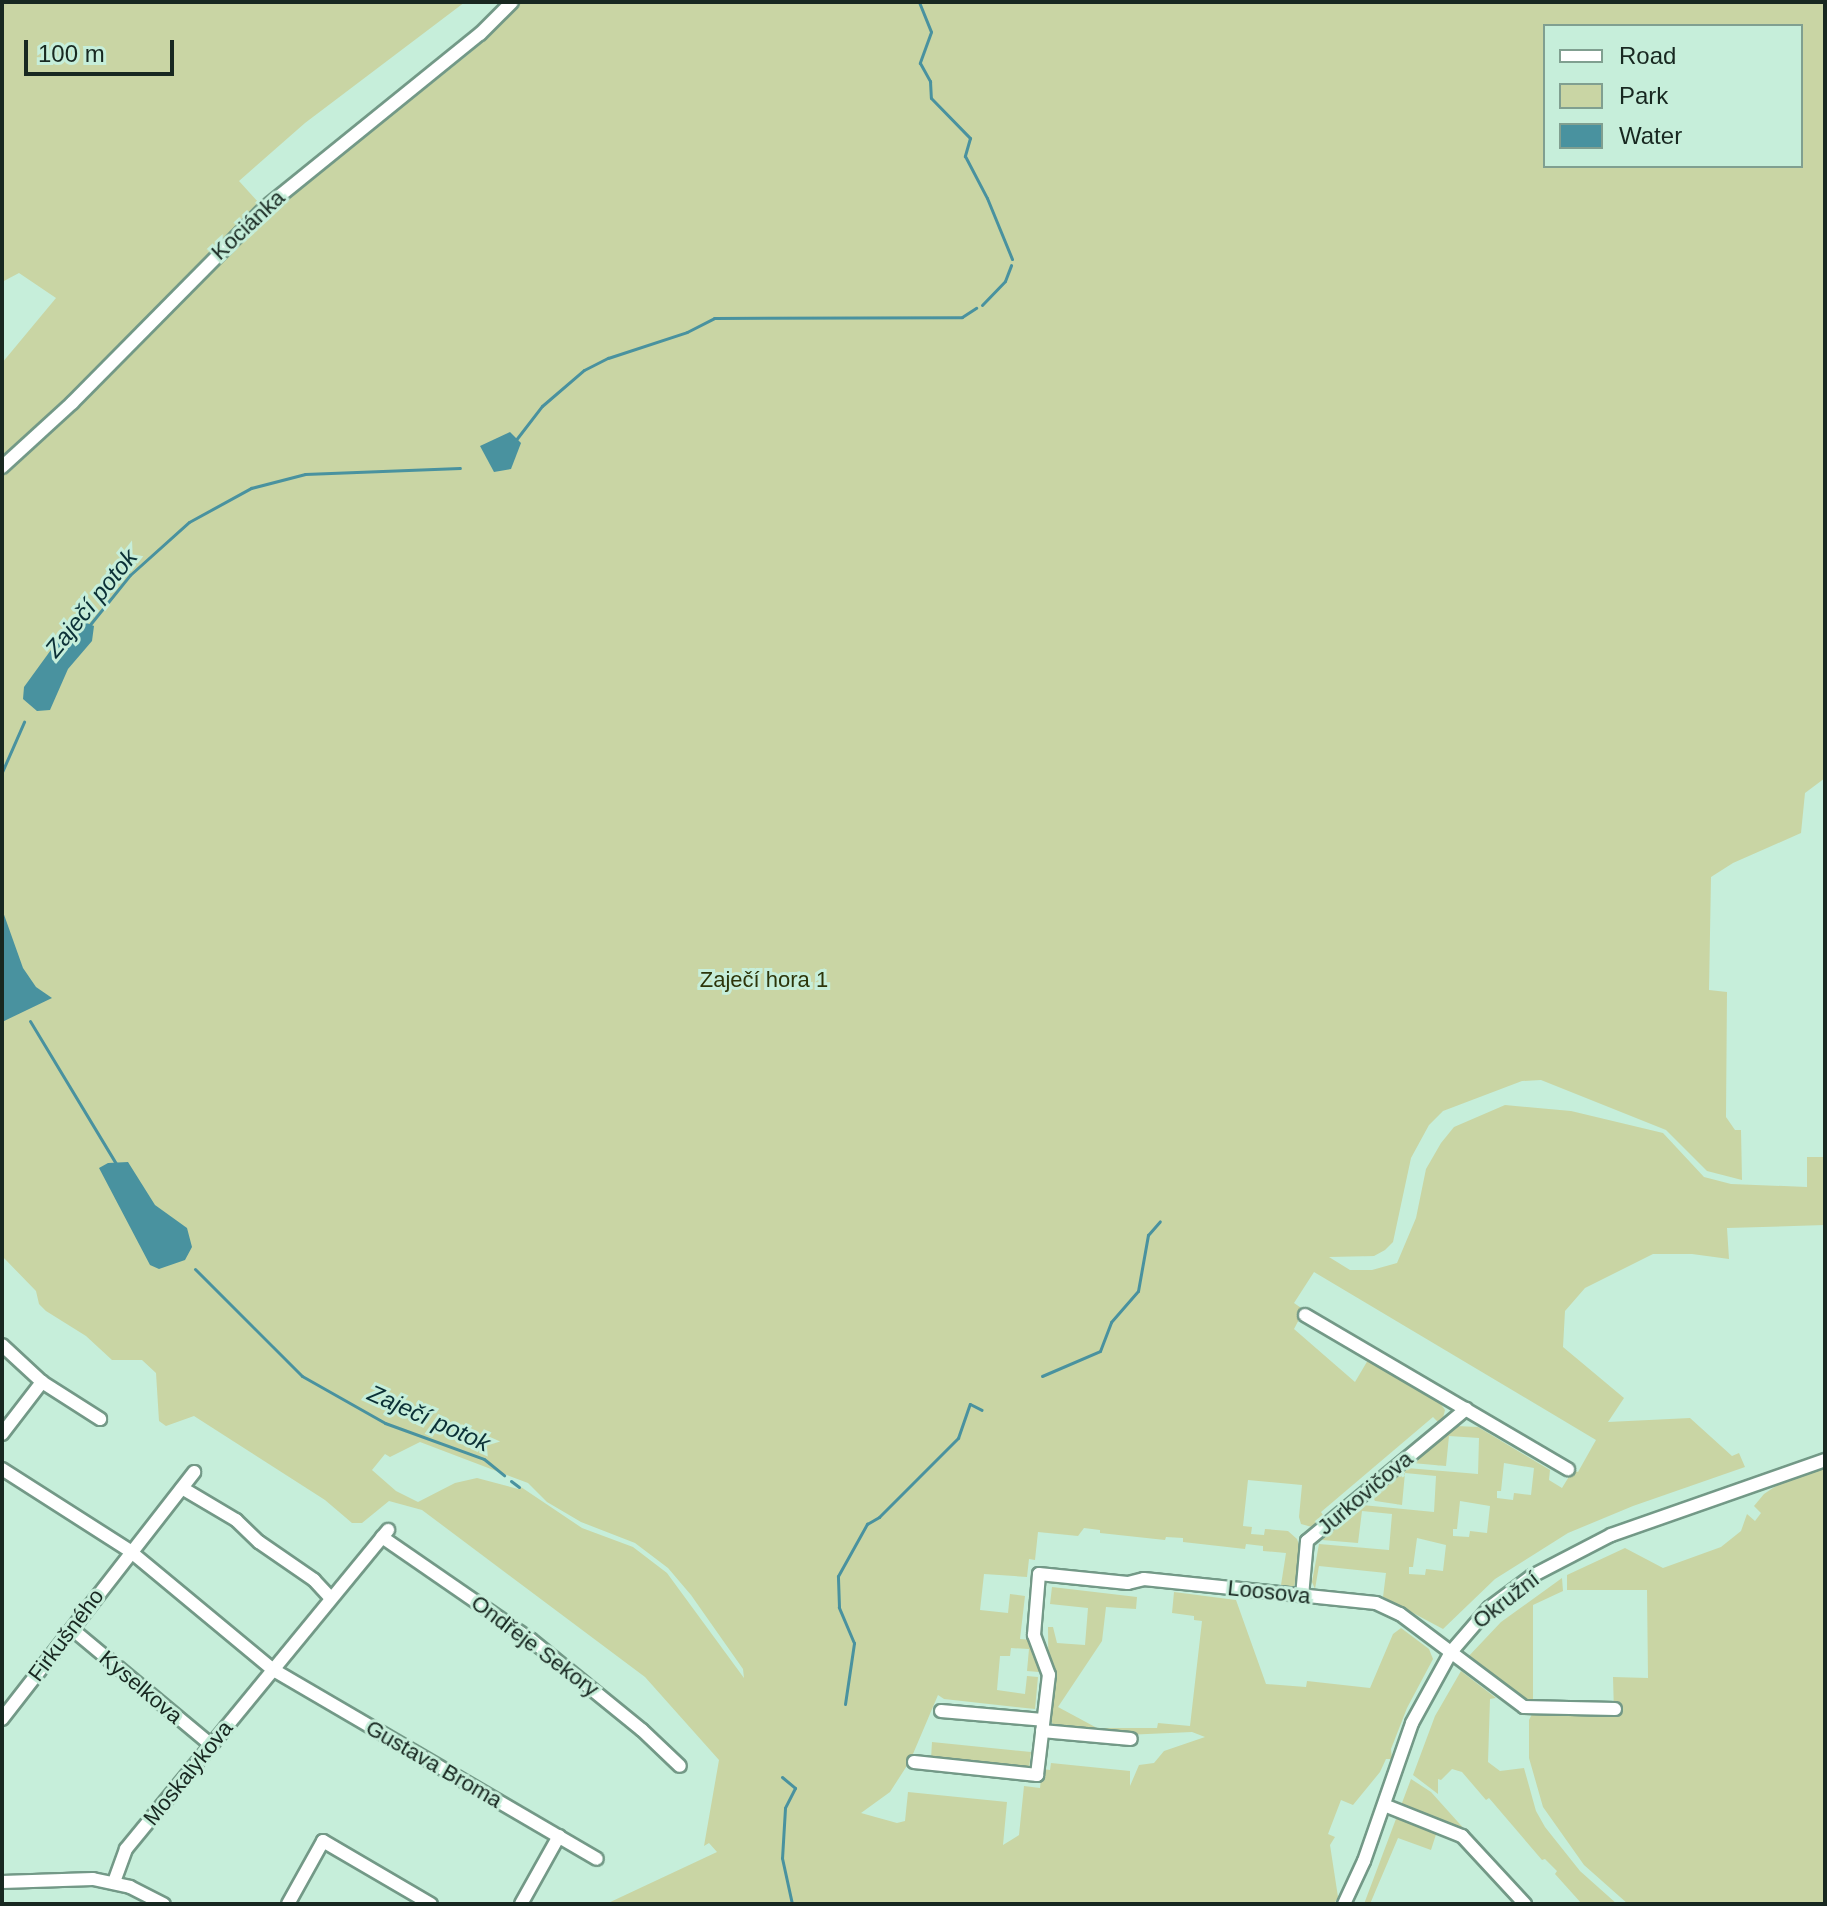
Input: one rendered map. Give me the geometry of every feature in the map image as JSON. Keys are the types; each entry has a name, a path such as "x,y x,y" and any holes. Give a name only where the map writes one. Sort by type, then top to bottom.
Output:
{"street":[{"name":"Kociánka","path":"2,467 72,403 266,207 480,34 512,2"},
{"path":"1305,1315 1568,1469"},
{"path":"2,1345 42,1382 100,1419"},
{"path":"2,1434 42,1382"},
{"name":"Jurkovičova","path":"1302,1596 1307,1541 1466,1409"},
{"name":"Okružní","path":"1344,1904 1384,1805 1412,1723 1451,1652 1467,1630 1515,1587 1573,1553 1652,1519 1825,1460"},
{"name":"Gustava Broma","path":"2,1469 130,1551 272,1669 597,1859"},
{"path":"130,1551 194,1472"},
{"path":"182,1488 236,1520 259,1542 314,1580 331,1598 272,1669"},
{"name":"Ondřeje Sekory","path":"331,1598 385,1534 530,1639 642,1730 680,1766"},
{"name":"Firkušného","path":"2,1719 130,1551"},
{"name":"Loosova","path":"914,1762 1037,1775 1049,1675 1034,1635 1039,1574 1128,1583 1144,1579 1376,1603 1400,1614 1524,1707 1615,1709"},
{"name":"Kyselkova","path":"72,1629 211,1745"},
{"name":"Moskalykova","path":"114,1882 126,1849 272,1669"},
{"path":"941,1711 1131,1739"},
{"path":"1384,1805 1462,1836 1525,1904"},
{"path":"521,1904 559,1836"},
{"path":"288,1904 323,1841 431,1904"},
{"path":"2,1882 78,1877 114,1882 164,1904"}],"green space":[{"path":"2,2 465,2 305,123 239,181 259,203 64,401 2,458 2,363 56,298 19,273 2,282"},
{"name":"Zaječí hora 1","path":"522,2 1825,2 1825,778 1805,793 1801,833 1733,863 1711,877 1709,990 1727,992 1726,1117 1735,1130 1741,1130 1742,1180 1707,1171 1666,1130 1541,1080 1522,1081 1443,1111 1429,1125 1411,1158 1393,1242 1385,1250 1374,1256 1329,1257 1350,1270 1372,1270 1397,1263 1416,1218 1426,1169 1441,1143 1454,1127 1505,1105 1571,1111 1663,1133 1704,1177 1731,1184 1807,1187 1807,1157 1825,1157 1825,1225 1727,1228 1729,1259 1692,1254 1653,1254 1585,1288 1565,1311 1563,1347 1624,1398 1608,1422 1690,1418 1732,1456 1739,1453 1745,1467 1633,1506 1568,1533 1495,1579 1443,1629 1383,1597 1386,1573 1319,1566 1315,1589 1312,1582 1319,1544 1389,1550 1392,1514 1362,1511 1358,1543 1322,1540 1362,1505 1434,1512 1436,1476 1405,1473 1402,1505 1369,1500 1407,1468 1478,1474 1479,1438 1449,1436 1446,1466 1412,1463 1456,1426 1478,1427 1550,1470 1549,1480 1562,1488 1573,1470 1578,1472 1596,1440 1314,1272 1294,1303 1304,1310 1294,1329 1355,1382 1368,1360 1440,1403 1445,1410 1443,1418 1438,1422 1433,1417 1321,1512 1325,1518 1312,1527 1301,1524 1299,1517 1302,1485 1248,1480 1243,1526 1252,1527 1251,1534 1264,1535 1265,1529 1288,1531 1297,1539 1302,1553 1294,1587 1281,1585 1286,1553 1263,1551 1263,1546 1246,1544 1245,1549 1183,1542 1183,1538 1166,1537 1165,1540 1100,1533 1100,1530 1084,1528 1078,1536 1038,1532 1035,1560 1029,1559 1027,1577 984,1574 980,1610 1008,1613 1010,1594 1025,1596 1020,1639 1033,1640 1040,1659 1039,1672 1027,1671 1029,1649 1011,1648 1010,1656 1000,1656 997,1690 1025,1694 1027,1676 1038,1677 1035,1709 944,1699 938,1695 910,1761 890,1792 861,1813 897,1823 905,1821 908,1792 1007,1802 1003,1845 1019,1835 1024,1786 1040,1788 1042,1769 1050,1770 1051,1763 1130,1771 1130,1786 1139,1765 1154,1763 1164,1751 1205,1737 1192,1732 1125,1735 1054,1725 1049,1719 1048,1627 1053,1627 1057,1643 1085,1645 1088,1608 1050,1604 1052,1587 1137,1597 1136,1609 1106,1607 1102,1641 1058,1707 1097,1728 1157,1728 1158,1723 1190,1726 1202,1621 1194,1620 1194,1616 1172,1613 1174,1592 1236,1600 1266,1684 1306,1687 1307,1681 1370,1688 1393,1634 1401,1628 1429,1649 1433,1659 1407,1708 1391,1749 1392,1759 1386,1759 1380,1772 1353,1805 1341,1800 1328,1834 1335,1837 1330,1845 1338,1897 1334,1904 606,1904 717,1852 709,1843 704,1846 719,1760 645,1677 422,1510 389,1501 362,1523 352,1523 325,1500 194,1416 166,1426 159,1421 156,1373 142,1360 112,1360 86,1336 46,1311 39,1304 36,1291 2,1256 2,477 73,413 193,290 292,195 470,53","holes":["420,1442 528,1483 547,1502 581,1522 635,1543 668,1568 691,1595 743,1669 744,1678 667,1573 633,1547 582,1528 521,1487 518,1489 477,1478 455,1483 418,1502 396,1491 372,1470 385,1454 390,1457","1504,1463 1534,1468 1531,1495 1514,1493 1513,1500 1497,1498 1497,1491 1501,1491","1460,1501 1490,1506 1487,1533 1470,1531 1469,1537 1453,1536 1453,1529 1457,1529","1417,1538 1446,1545 1443,1571 1426,1569 1425,1575 1409,1574 1409,1567 1413,1567"]},
{"path":"1825,1467 1825,1904 1628,1904 1584,1865 1543,1807 1529,1758 1529,1720 1532,1714 1614,1713 1613,1677 1648,1678 1647,1590 1567,1590 1567,1575 1625,1548 1663,1568 1721,1547 1741,1531 1747,1514 1755,1521 1761,1513 1754,1506 1764,1494 1782,1482"},
{"path":"1562,1578 1563,1591 1533,1605 1533,1699 1540,1700 1540,1704 1528,1702 1467,1658 1501,1622"},
{"path":"1461,1671 1496,1698 1490,1699 1488,1762 1500,1771 1524,1768 1536,1811 1545,1827 1580,1871 1617,1904 1582,1904 1555,1874 1557,1871 1545,1859 1542,1860 1489,1798 1486,1800 1462,1772 1452,1769 1441,1780 1438,1779 1438,1794 1413,1775 1435,1716"},
{"path":"932,1742 1031,1752 1029,1769 931,1759"},
{"path":"1411,1779 1431,1792 1466,1831 1440,1822 1431,1850 1398,1838 1370,1904 1364,1904"}],"water":[{"path":"510,432 521,443 511,469 494,472 480,446"},
{"path":"82,621 94,626 92,641 68,669 50,710 37,711 23,699 24,687 69,625"},
{"path":"2,909 23,968 36,987 52,998 2,1022"},
{"path":"128,1162 155,1205 187,1228 192,1247 185,1260 159,1269 150,1265 99,1168 108,1163"}],"waterway":[{"path":"919,2 931,32 920,63 930,81 931,98 970,138 965,156 987,198 1012,259"},
{"path":"982,305 1005,281 1011,265"},
{"path":"515,441 542,406 584,370 608,358 687,332 714,318 962,317 976,308"},
{"name":"Zaječí potok","path":"88,627 130,575 189,522 251,488 305,474 460,468"},
{"name":"Zaječí potok","path":"2,772 24,722"},
{"name":"Zaječí potok","path":"30,1021 117,1165"},
{"path":"1042,1376 1100,1351 1111,1322 1138,1291 1148,1235 1160,1221"},
{"name":"Zaječí potok","path":"195,1269 302,1376 385,1423 484,1459 504,1475"},
{"path":"845,1704 854,1643 839,1607 838,1576 867,1524 879,1517 958,1438 970,1404 982,1410"},
{"name":"Zaječí potok","path":"511,1481 519,1487"},
{"name":"Zaječí potok","path":"782,1777 795,1788 785,1808 782,1858 792,1904"}]}
